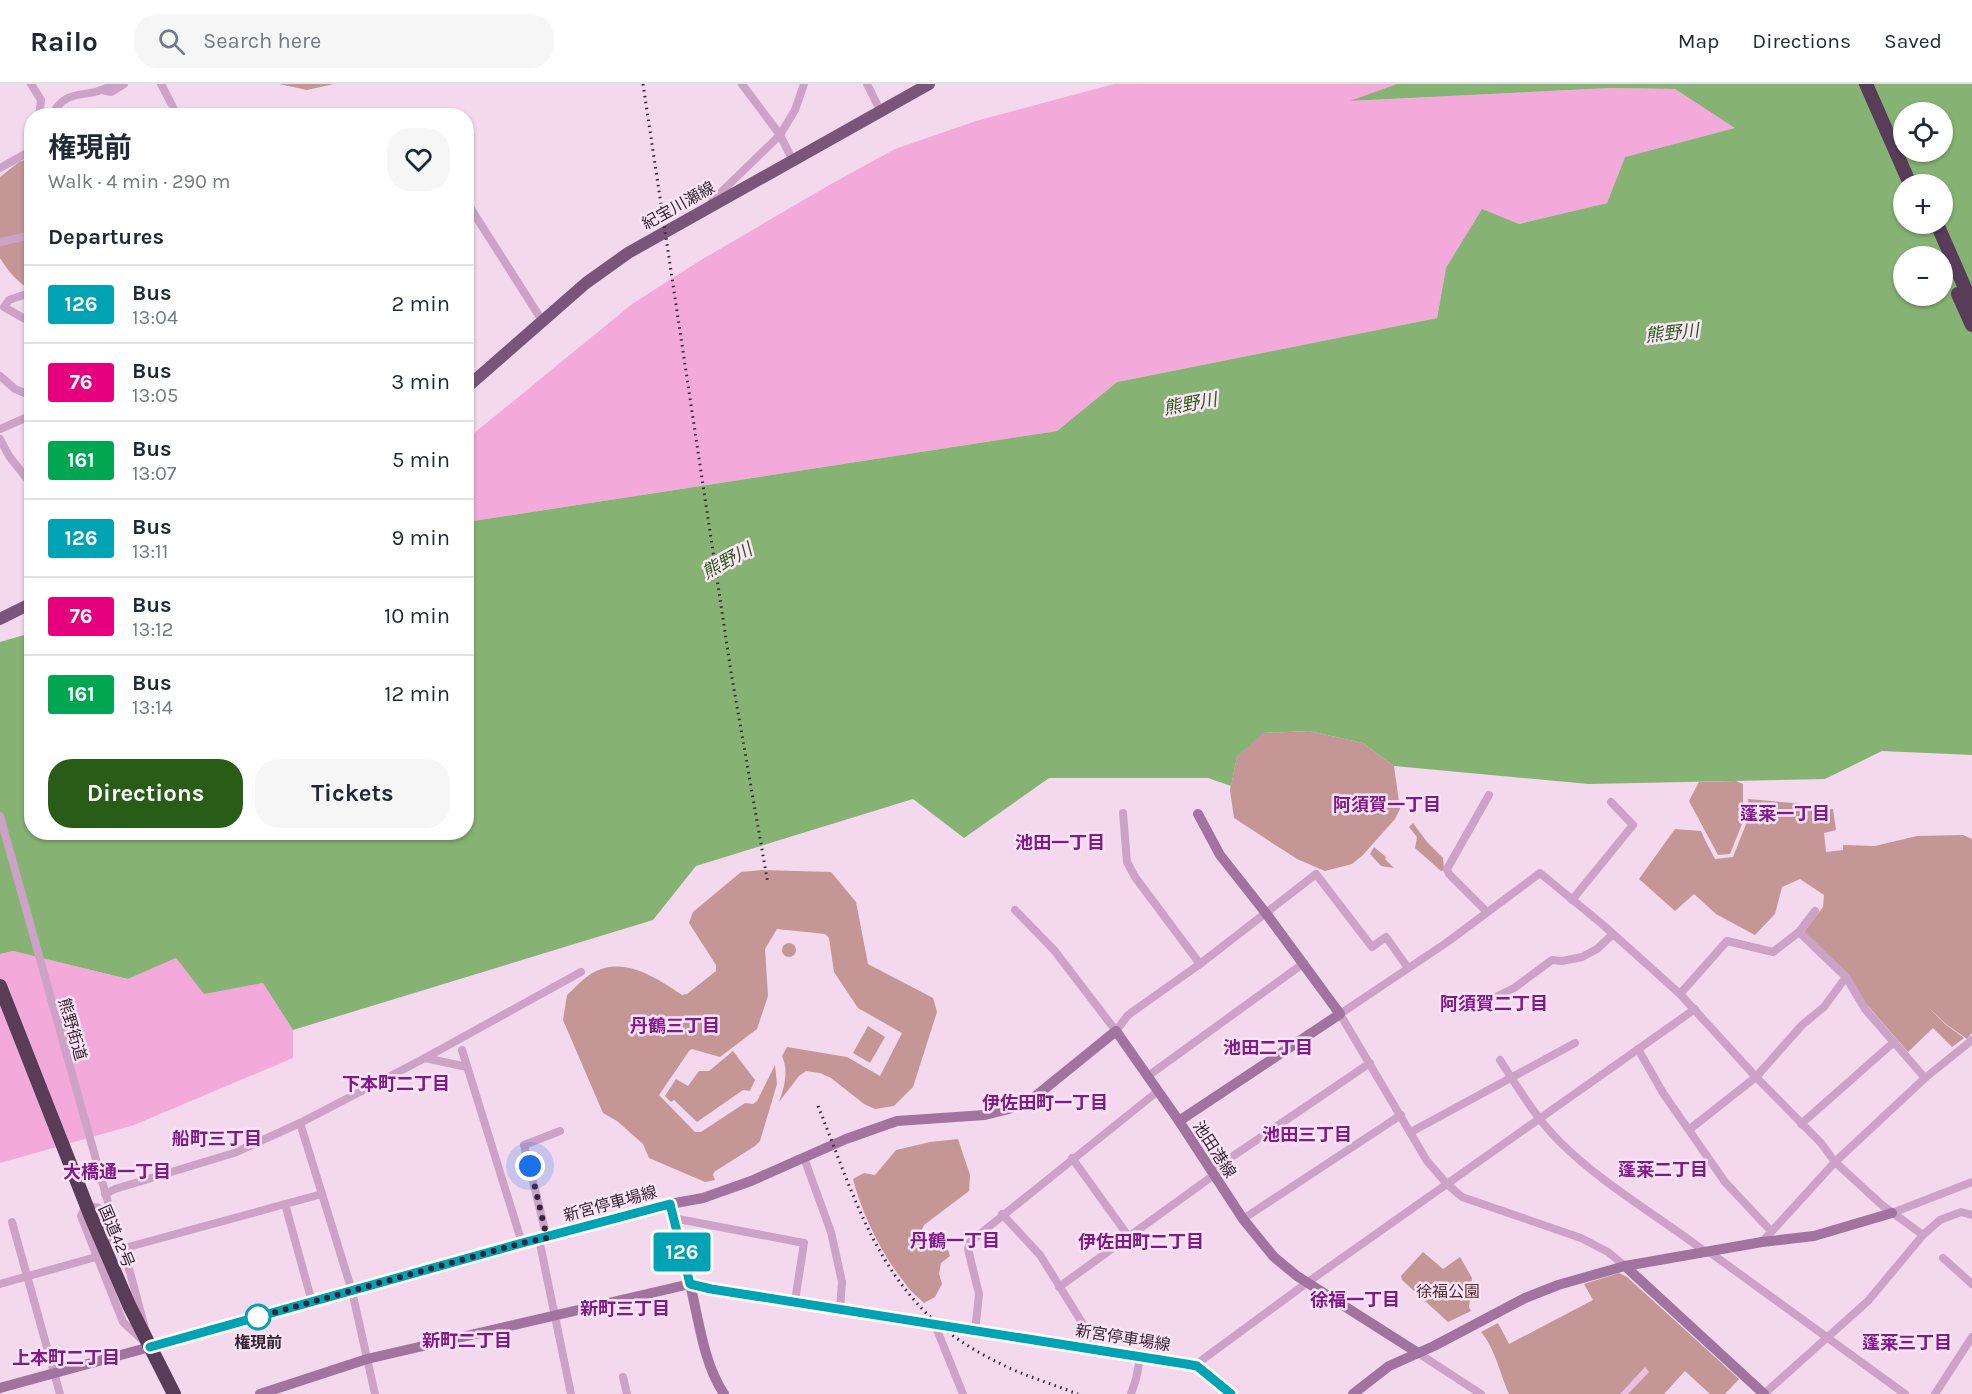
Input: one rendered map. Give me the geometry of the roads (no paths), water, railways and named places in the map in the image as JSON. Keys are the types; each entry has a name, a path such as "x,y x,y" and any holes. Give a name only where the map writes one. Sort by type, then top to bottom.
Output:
{"highway":[{"path":"1866,84 1906,174"},
{"path":"1875,84 1893,125"},
{"path":"1941,234 1972,304"},
{"path":"1953,282 1972,325"},
{"name":"国道42号","path":"0,986 91,1217 129,1305 174,1394"}],"main road":[{"name":"紀宝川瀬線","path":"474,381 586,284 628,252 929,84"},
{"path":"0,619 24,607"},
{"name":"新宮停車場線","path":"150,1347 670,1204 690,1284 975,1332 1092,1348 1197,1366"},
{"path":"1197,1366 1231,1394"}],"street":[{"path":"31,84 41,100 40,108"},
{"path":"102,90 113,84"},
{"path":"56,108 63,97 70,93 102,90 111,92 124,84"},
{"path":"161,84 173,108"},
{"path":"742,84 780,135 792,159"},
{"path":"702,211 780,135 795,110 804,84"},
{"path":"867,84 880,110"},
{"path":"0,168 24,156"},
{"path":"474,214 543,322"},
{"path":"0,242 24,237"},
{"path":"24,295 9,300 4,307 24,318"},
{"path":"0,376 15,389 24,393"},
{"path":"0,429 24,418"},
{"path":"0,439 9,456 24,475"},
{"path":"1487,912 1449,874 1448,868 1490,795"},
{"path":"1572,900 1633,825 1611,802"},
{"path":"1123,813 1127,862 1135,877 1200,964"},
{"path":"1198,814 1220,855 1304,963 1340,1014 1432,1169 1462,1197 1581,1238 1608,1252 1764,1394 1868,1301 1923,1235 1940,1220 1961,1212 1972,1215"},
{"name":"熊野街道","path":"0,816 121,1249"},
{"path":"1340,1014 1540,873 1680,994 1756,1077 1821,1143 1835,1162 1892,1213 1923,1235"},
{"path":"670,1204 703,1198 751,1181 846,1138 897,1121 985,1115 1009,1109 1032,1099 1116,1031 1128,1015 1200,964 1317,874 1372,947 1386,937 1408,968"},
{"path":"1015,910 1054,950 1116,1031 1179,1121"},
{"path":"1680,994 1727,941 1773,952 1800,932 1815,911"},
{"path":"1800,932 1846,977 1865,1009 1925,1078"},
{"path":"1496,998 1514,988 1552,960 1563,961 1582,957 1597,949 1613,934"},
{"path":"1148,1076 1304,963"},
{"path":"104,1192 234,1153 300,1123 425,1058 581,972"},
{"path":"1689,1130 1756,1077 1802,1025 1824,1007 1846,977"},
{"path":"1197,1366 1308,1282 1695,1009"},
{"name":"池田港線","path":"1340,1014 1179,1121 1243,1218 1274,1257 1287,1268 1418,1353"},
{"path":"1762,1242 1835,1162 1925,1078 1972,1040"},
{"path":"1801,1124 1894,1042"},
{"path":"1411,1132 1575,1043"},
{"path":"1638,1049 1663,1093 1725,1182 1771,1231"},
{"path":"462,1050 522,1243"},
{"path":"425,1058 467,1067"},
{"path":"1500,1060 1540,1118 1559,1141 1591,1170 1905,1394"},
{"path":"1059,1287 1213,1173 1370,1063"},
{"path":"975,1332 980,1294 968,1249 969,1242 1158,1091"},
{"path":"1243,1218 1401,1115"},
{"path":"300,1123 351,1291 375,1394"},
{"path":"560,1131 524,1145 543,1239 553,1315 571,1394"},
{"path":"804,1158 831,1232 842,1282 840,1309"},
{"path":"1072,1158 1129,1237"},
{"path":"1353,1394 1382,1370 1538,1293 1625,1266 1762,1242 1814,1236 1892,1213 1972,1182"},
{"path":"121,1249 321,1194"},
{"path":"285,1204 312,1302"},
{"path":"95,1207 99,1208 113,1240 121,1249 133,1281 150,1347 123,1322 81,1216 83,1212 95,1207"},
{"path":"1002,1214 1040,1255 1093,1340 1092,1348"},
{"path":"673,1218 804,1243 795,1301"},
{"path":"12,1222 60,1394"},
{"path":"0,1284 96,1257"},
{"path":"1943,1258 1972,1284"},
{"path":"260,1394 367,1359 690,1284 708,1358 724,1394"},
{"path":"935,1325 963,1394"},
{"path":"1935,1394 1972,1337"},
{"path":"0,1388 150,1347"},
{"path":"1418,1353 1481,1394"},
{"path":"1131,1394 1140,1358"},
{"path":"623,1377 627,1394"}],"water":[{"name":"熊野川","path":"1397,84 1972,84 1972,755 1882,751 1825,779 1589,784 1394,766 1363,743 1309,731 1263,733 1237,757 1231,786 1208,778 1049,778 964,838 913,799 696,866 653,920 293,1030 263,983 204,994 176,958 128,979 13,951 0,954 0,642 24,635 24,840 474,840 474,521 1057,431 1117,382 1437,318 1446,268 1482,209 1519,224 1607,203 1625,157 1735,128 1675,89 1610,88 1350,101"}],"railway":[{"path":"643,84 731,672 768,884"},
{"path":"818,1106 871,1234 899,1281 925,1312 944,1329 978,1352 1020,1372 1078,1394"}],"place":[{"name":"権現前","path":"258,1317"}],"district":[{"name":"阿須賀一丁目","path":"1387,805"},
{"name":"蓬莱一丁目","path":"1785,814"},
{"name":"池田一丁目","path":"1060,843"},
{"name":"阿須賀二丁目","path":"1494,1004"},
{"name":"丹鶴三丁目","path":"675,1026"},
{"name":"池田二丁目","path":"1268,1048"},
{"name":"下本町二丁目","path":"396,1084"},
{"name":"伊佐田町一丁目","path":"1045,1103"},
{"name":"池田三丁目","path":"1307,1135"},
{"name":"船町三丁目","path":"217,1139"},
{"name":"蓬莱二丁目","path":"1663,1170"},
{"name":"大橋通一丁目","path":"117,1172"},
{"name":"丹鶴一丁目","path":"955,1241"},
{"name":"伊佐田町二丁目","path":"1141,1242"},
{"name":"徐福一丁目","path":"1355,1300"},
{"name":"新町三丁目","path":"625,1309"},
{"name":"新町二丁目","path":"467,1341"},
{"name":"蓬莱三丁目","path":"1907,1343"},
{"name":"上本町二丁目","path":"66,1358"}],"park label":[{"name":"徐福公園","path":"1448,1291"}]}
